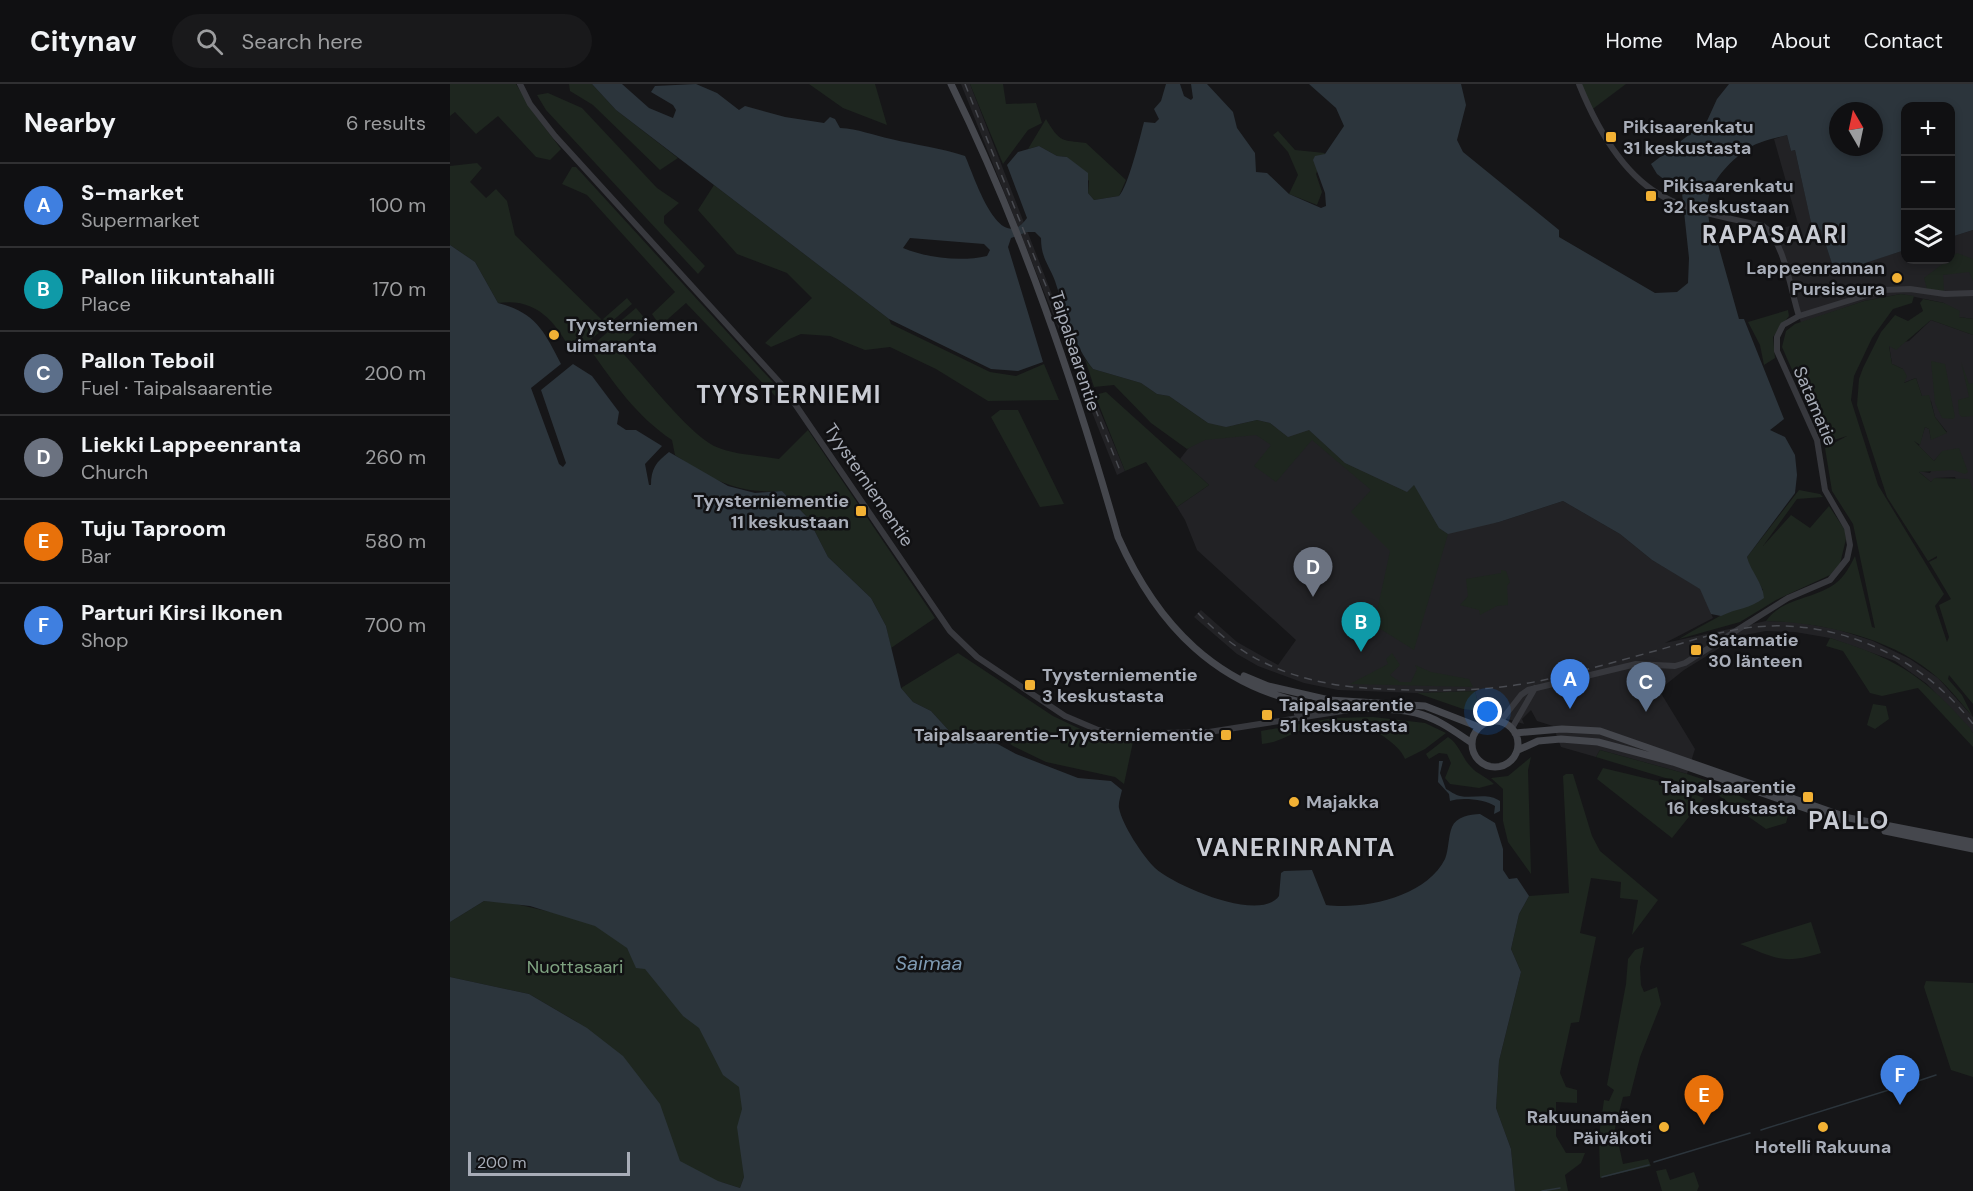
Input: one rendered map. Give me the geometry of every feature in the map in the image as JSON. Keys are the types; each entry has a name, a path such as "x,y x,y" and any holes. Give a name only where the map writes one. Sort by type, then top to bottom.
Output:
{"main road":[{"name":"Taipalsaarentie","path":"951,84 1022,243 1076,397 1118,537 1131,567 1171,625 1188,645 1228,673 1272,694 1316,705 1416,713 1445,725 1472,743"},
{"name":"Taipalsaarentie","path":"1171,625 1209,658 1251,680 1277,689 1329,700 1425,706 1461,722 1479,727"},
{"path":"1973,842 1849,818 1600,731 1562,729 1514,731 1500,722 1492,721 1479,727 1472,743 1476,758 1488,766 1503,766 1510,762 1518,750 1538,741 1561,739 1598,741 1673,762 1848,823 1952,842 1973,849"},
{"path":"1514,731 1518,750"}],"street":[{"name":"Tyysterniementie","path":"520,84 530,104 550,130 782,385 950,631 977,657 1065,716 1098,730 1116,734 1182,734 1225,730 1282,719 1364,708"},
{"path":"1579,84 1602,136 1651,189 1674,201 1770,231 1777,243 1799,316"},
{"name":"Satamatie","path":"1500,722 1521,695 1535,688 1635,664 1675,666 1685,663 1788,598 1819,585 1838,573 1849,551 1847,528 1826,490 1817,440 1777,351 1779,330 1790,320 1799,316 1891,289 1945,294 1973,293"},
{"path":"1514,731 1535,688"},
{"name":"Tyysterniementie","path":"1282,719 1329,700"}],"shaded area":[{"path":"961,84 970,84 1058,310 1125,471 1117,475"},
{"path":"1787,135 1791,151 1795,150 1812,226 1821,230 1835,272 1901,251 1901,264 1955,264 1955,236 1973,230 1973,319 1959,317 1944,303 1901,294 1864,301 1801,323 1777,243 1770,231 1798,224 1774,139"},
{"path":"1931,320 1973,335 1973,516 1955,477 1935,478 1931,482 1918,471 1930,473 1942,452 1934,461 1919,446 1925,427 1929,429 1931,439 1947,432 1935,417 1931,401 1922,396 1916,378 1903,383 1903,369 1892,364 1889,345 1909,341"},
{"path":"1208,423 1309,430 1478,525 1499,522 1563,501 1620,534 1652,560 1701,589 1713,618 1665,643 1766,621 1796,622 1836,629 1873,641 1910,659 1938,678 1973,717 1973,733 1927,684 1895,661 1830,638 1795,632 1766,631 1739,636 1684,670 1659,690 1695,749 1687,774 1600,750 1596,757 1561,747 1553,726 1537,721 1531,710 1522,719 1524,724 1480,711 1475,691 1417,693 1338,690 1304,683 1258,666 1237,654 1194,617 1201,610 1237,642 1278,665 1296,640 1197,550 1177,507 1209,485 1180,459"}],"green space":[{"path":"450,84 516,84 533,112 561,149 550,160 536,157 498,116 476,134 455,112 450,116"},
{"path":"569,84 592,84 616,110 678,158 660,170 593,105 570,91"},
{"path":"809,84 875,84 887,125 843,108"},
{"path":"970,84 1003,84 1006,104 1036,103 1042,123 1028,130 1003,164"},
{"path":"1579,84 1626,84 1590,111"},
{"path":"548,93 582,108 657,188 679,203 664,216 664,223 705,266 698,274 546,110 537,95"},
{"path":"1046,119 1058,136 1066,140 1086,143 1126,180 1119,196 1094,200 1088,193 1089,181 1067,157 1057,156 1039,146 1028,149"},
{"path":"1278,131 1295,150 1325,153 1316,174 1322,192 1317,205 1289,194 1298,175 1288,152 1273,135"},
{"path":"477,163 482,168 470,182 486,198 496,189 507,201 515,235 602,320 627,298 632,304 573,355 553,323 535,308 512,302 498,303 475,262 450,245 450,166"},
{"path":"572,167 576,167 781,391 777,398 686,303 660,326 652,314 675,292 587,195 562,184"},
{"path":"714,185 889,319 891,324 990,372 1016,376 1044,364 1059,400 988,401 936,369 890,347 865,350 830,336 801,334 771,347 765,343 812,298 787,273 737,254 698,210"},
{"path":"1957,253 1973,259 1973,281 1969,272 1943,275 1944,291 1927,289 1924,278 1942,264 1955,264"},
{"path":"1901,294 1914,296 1912,303 1893,309 1872,338 1854,376 1851,400 1878,485 1944,594 1935,606 1947,642 1949,637 1939,605 1951,599 1929,562 1937,556 1928,561 1887,497 1857,405 1859,379 1881,332 1895,315 1908,321 1923,311 1920,303 1923,299 1944,303 1960,311 1959,317 1973,319 1973,335 1931,320 1896,350 1889,346 1892,364 1903,369 1907,376 1904,383 1916,378 1922,396 1929,395 1935,417 1947,433 1931,440 1929,429 1925,427 1920,445 1914,441 1934,461 1942,451 1959,448 1968,472 1965,474 1953,470 1919,472 1931,482 1934,478 1969,479 1973,491 1973,704 1949,675 1948,679 1962,695 1973,717 1939,679 1921,665 1880,643 1835,629 1766,621 1772,613 1789,603 1836,583 1845,574 1855,556 1872,627 1875,628 1853,524 1832,491 1825,448 1847,436 1824,443 1782,347 1786,331 1795,324 1864,301"},
{"path":"636,308 648,322 619,349 678,415 703,439 714,446 737,453 779,459 808,430 935,618 891,648 886,626 871,598 828,557 808,518 782,491 752,490 726,484 701,472 675,455 672,440 637,410 589,348"},
{"path":"1788,310 1789,316 1773,337 1775,358 1764,365 1760,345 1748,322"},
{"path":"1085,359 1093,369 1141,383 1157,394 1169,396 1208,423 1226,427 1257,420 1270,423 1288,437 1309,430 1345,463 1407,492 1414,484 1439,528 1448,534 1414,650 1374,625 1390,551 1351,512 1371,490 1312,440 1276,482 1254,466 1271,445 1256,435 1205,440 1187,449 1151,423 1114,385 1094,387"},
{"path":"1931,361 1945,364 1955,417 1953,419 1942,418 1935,403"},
{"path":"1961,362 1969,384 1973,383 1973,416 1962,417 1959,414 1958,400 1969,397"},
{"path":"1106,392 1209,485 1177,507 1146,462 1125,471 1095,395"},
{"path":"1000,410 1018,410 1064,504 1040,507 991,417"},
{"path":"1799,490 1820,494 1823,497 1797,499 1763,546 1791,515 1810,528 1829,506 1845,530 1846,539 1840,564 1830,575 1776,600 1740,622 1679,639 1763,590 1750,568 1747,557"},
{"path":"1501,570 1506,571 1510,582 1507,586 1508,605 1497,606 1480,615 1479,610 1460,605 1468,596 1466,579 1501,573"},
{"path":"1830,638 1874,653 1908,671 1923,682 1970,728 1973,733 1973,747 1918,688 1882,696 1870,693 1843,651 1826,646"},
{"path":"958,653 1053,716 1097,737 1133,742 1124,784 1115,777 1046,762 1013,746 993,731 972,730 952,734 931,711 913,702 901,688"},
{"path":"1392,653 1400,665 1390,675 1400,682 1411,682 1417,669 1415,665 1431,672 1469,679 1473,687 1350,684 1388,664 1386,659"},
{"path":"1475,691 1480,711 1463,709 1417,693"},
{"path":"1873,704 1886,706 1889,719 1875,729 1867,725"},
{"path":"1373,717 1425,723 1446,733 1425,749 1405,759 1398,749 1383,736 1364,726 1354,724 1323,724 1262,744 1261,731 1333,718"},
{"path":"1448,737 1471,767 1494,784 1479,788 1450,784 1445,778 1451,763 1447,754 1439,753 1429,759 1426,754"},
{"path":"1600,750 1687,774 1720,785 1747,800 1789,812 1786,823 1766,829 1715,793 1596,757"},
{"path":"1531,757 1528,770 1531,874 1508,842 1503,821 1503,789 1491,778 1508,776"},
{"path":"1603,768 1657,781 1704,798 1672,838 1597,779"},
{"path":"1573,774 1592,836 1600,851 1658,900 1632,935 1638,900 1620,898 1621,882 1591,878 1580,933 1596,937 1579,1022 1571,1023 1560,1073 1566,1087 1577,1090 1577,1103 1556,1102 1556,1136 1566,1153 1585,1153 1581,1163 1565,1175 1568,1191 1515,1191 1511,1149 1496,1108 1499,1061 1521,972 1511,949 1519,914 1529,896 1569,893 1563,776"},
{"name":"Nuottasaari","path":"484,901 507,902 564,915 611,921 631,955 658,957 743,1086 744,1177 740,1188 721,1182 695,1185 577,1022 529,994 450,977 450,922"},
{"path":"1811,922 1821,953 1797,959 1779,958 1740,944"},
{"path":"1644,947 1640,967 1641,985 1644,992 1657,987 1661,1004 1640,1057 1630,1096 1623,1097 1615,1128 1623,1164 1648,1159 1651,1166 1600,1178 1599,1136 1604,1100 1609,1101 1614,1090 1607,1085 1626,984 1628,959 1635,950"},
{"path":"1926,981 1973,983 1973,1077 1951,1070 1924,987"},
{"path":"1666,1169 1670,1180 1694,1172 1699,1186 1697,1191 1662,1191 1656,1171"}],"water":[{"path":"592,84 622,84 649,108 673,118 676,110 673,105 651,92 655,86 696,84 717,93 739,110 745,106 785,117 824,123 830,117 835,119 840,128 965,156 981,195 997,221 1007,228 1017,228 1027,218 1007,165 1018,152 1039,146 1057,156 1067,157 1088,173 1088,193 1094,200 1119,196 1130,173 1144,122 1155,123 1159,119 1154,109 1161,101 1166,84 1180,84 1184,96 1191,100 1193,98 1191,84 1207,84 1233,112 1237,128 1255,153 1256,172 1267,173 1289,194 1321,208 1326,206 1325,193 1313,160 1315,156 1325,154 1344,126 1336,108 1309,84 1461,84 1466,105 1457,140 1463,152 1559,230 1559,237 1655,293 1677,292 1688,283 1689,258 1682,193 1657,174 1651,164 1707,121 1717,99 1729,84 1973,84 1973,230 1955,236 1955,102 1901,102 1901,251 1835,273 1821,230 1812,227 1795,150 1791,151 1787,135 1764,141 1748,149 1729,164 1712,187 1708,204 1710,223 1714,230 1739,319 1744,319 1784,419 1770,430 1785,437 1795,455 1797,475 1795,493 1747,557 1764,598 1721,616 1711,614 1700,589 1652,560 1620,534 1563,501 1499,522 1448,534 1439,528 1414,485 1407,492 1345,463 1309,430 1288,437 1270,423 1257,420 1226,427 1208,423 1169,396 1157,394 1141,383 1093,369 1075,338 1044,256 1041,238 1035,232 1027,232 1011,238 1008,247 1043,362 1018,371 991,369 889,319 616,110","holes":["910,238 984,244 990,250 987,256 977,258 933,257 903,248"]},
{"name":"Saimaa","path":"450,245 475,262 498,303 521,312 537,325 561,364 531,388 559,464 563,467 566,463 541,390 573,364 592,376 619,412 617,424 626,430 636,430 662,446 645,464 649,485 651,485 655,466 669,452 728,486 755,493 782,491 808,518 828,557 871,598 886,626 901,688 913,702 931,711 952,734 972,730 1016,754 1078,778 1111,781 1122,790 1119,801 1121,815 1139,848 1155,868 1180,884 1217,899 1254,906 1269,903 1279,896 1281,873 1284,871 1312,870 1326,905 1375,903 1409,892 1436,872 1445,859 1452,827 1460,818 1480,814 1495,823 1503,849 1503,870 1509,879 1517,878 1529,896 1519,914 1511,949 1521,972 1499,1061 1496,1108 1511,1149 1515,1191 450,1191 450,977 529,994 587,1028 623,1056 660,1104 680,1161 718,1181 740,1188 744,1177 737,1127 742,1109 739,1087 723,1075 699,1028 683,1016 645,969 636,968 627,948 595,926 530,906 484,901 450,922"},
{"path":"1439,761 1443,761 1440,773 1446,789 1460,796 1495,798 1500,801 1500,811 1494,814 1495,806 1479,800 1450,801 1449,794 1438,782"}],"waterway":[{"path":"1918,1081 1936,1075"},
{"path":"1761,1130 1911,1083"},
{"path":"1654,1162 1750,1133"},
{"path":"1602,1177 1649,1165"},
{"path":"1542,1191 1560,1188"}],"railway":[{"path":"965,84 1121,473"},
{"path":"1198,613 1217,632 1238,647 1281,670 1329,683 1401,690 1460,690 1519,685 1735,630 1778,626 1810,628 1842,635 1901,660 1928,678 1973,724"}],"place":[{"name":"Pikisaarenkatu 31 keskustasta","path":"1611,137"},
{"name":"Pikisaarenkatu 32 keskustaan","path":"1651,196"},
{"name":"Lappeenrannan Pursiseura","path":"1897,278"},
{"name":"Tyysterniemen uimaranta","path":"554,335"},
{"name":"Tyysterniementie 11 keskustaan","path":"861,511"},
{"name":"Liekki Lappeenranta","path":"1313,597"},
{"name":"Satamatie 30 länteen","path":"1696,650"},
{"name":"Pallon liikuntahalli","path":"1361,652"},
{"name":"Tyysterniementie 3 keskustasta","path":"1030,685"},
{"name":"S-market","path":"1570,709"},
{"name":"Pallon Teboil","path":"1646,712"},
{"name":"Taipalsaarentie 51 keskustasta","path":"1267,715"},
{"name":"Taipalsaarentie-Tyysterniementie","path":"1226,735"},
{"name":"Taipalsaarentie 16 keskustasta","path":"1808,797"},
{"name":"Majakka","path":"1294,802"},
{"name":"Parturi Kirsi Ikonen","path":"1900,1105"},
{"name":"Tuju Taproom","path":"1704,1125"},
{"name":"Rakuunamäen Päiväkoti","path":"1664,1127"},
{"name":"Hotelli Rakuuna","path":"1823,1127"}],"district":[{"name":"RAPASAARI","path":"1775,234"},
{"name":"TYYSTERNIEMI","path":"789,394"},
{"name":"PALLO","path":"1849,820"},
{"name":"VANERINRANTA","path":"1296,847"}]}
